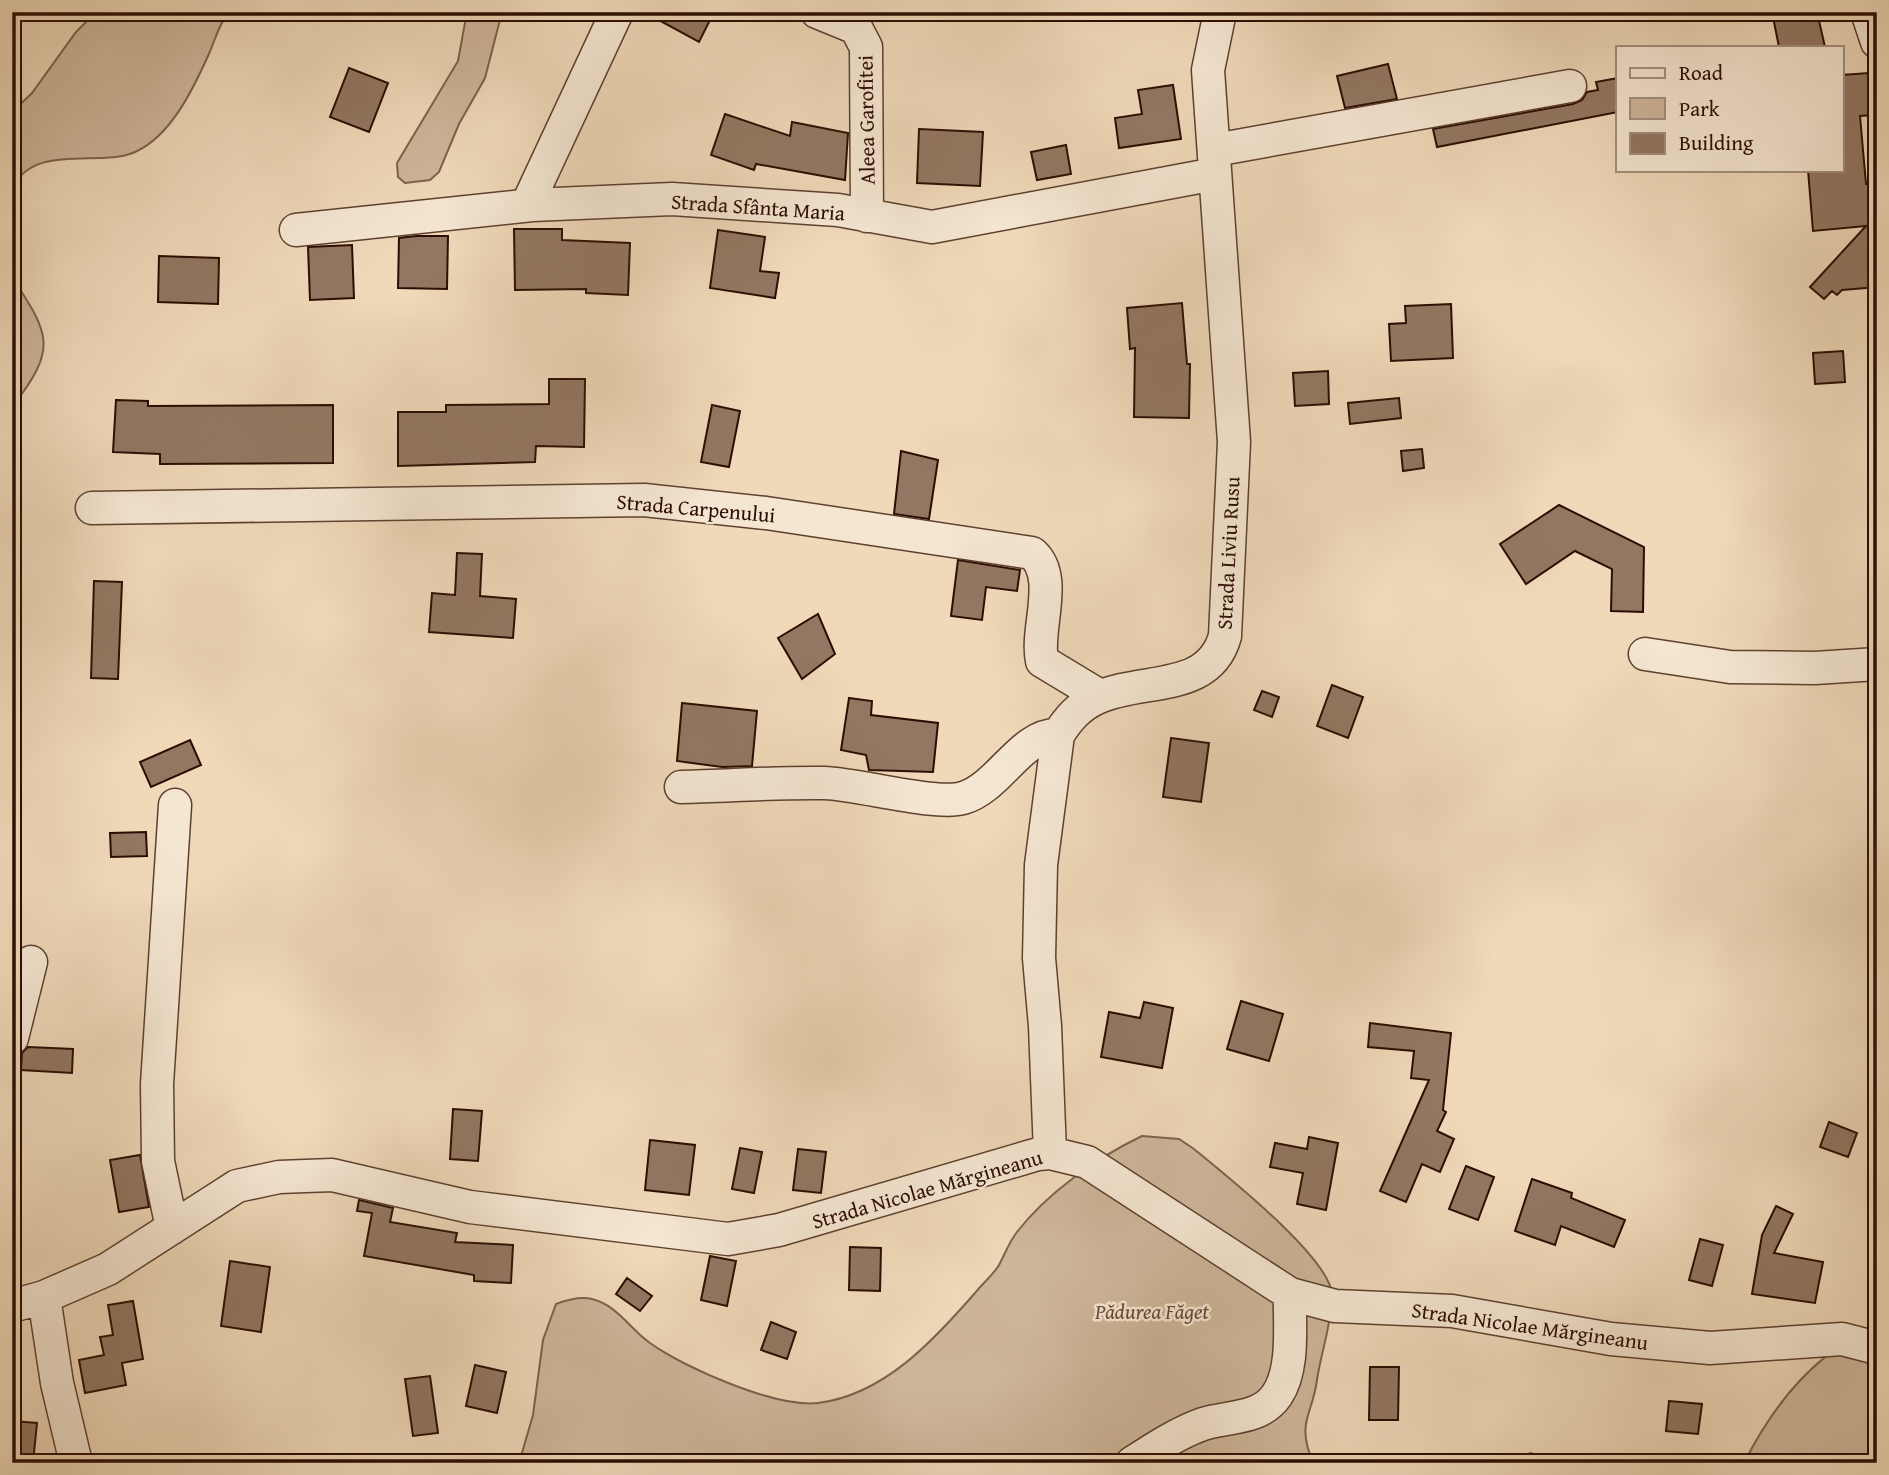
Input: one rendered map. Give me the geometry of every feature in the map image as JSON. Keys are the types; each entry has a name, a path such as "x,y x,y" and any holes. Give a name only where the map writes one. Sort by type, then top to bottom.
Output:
{"street":[{"path":"527,205 617,12"},
{"name":"Aleea Garofitei","path":"817,12 856,28 866,47 867,216"},
{"name":"Strada Liviu Rusu","path":"1058,734 1070,717 1100,696 1199,673 1220,654 1225,636 1234,442 1208,70 1220,12"},
{"path":"1867,12 1877,42"},
{"name":"Strada Sfânta Maria","path":"296,230 527,205 672,199 838,211 932,227 1215,162 1570,86"},
{"name":"Strada Carpenului","path":"92,508 644,500 766,513 1031,553 1041,561 1045,574 1039,647 1042,661 1100,696"},
{"path":"1645,654 1730,667 1815,668 1877,664"},
{"path":"681,787 827,783 962,799 997,776 1042,735 1058,734 1041,865 1039,957 1045,1026 1050,1153"},
{"path":"172,1228 158,1161 157,1084 175,805"},
{"path":"12,1038 31,962"},
{"name":"Strada Nicolae Mărgineanu","path":"12,1306 44,1297 107,1269 237,1186 279,1177 332,1175 470,1207 728,1239 779,1230 992,1167 1050,1153 1087,1162 1290,1294 1335,1306 1452,1311 1611,1339 1710,1348 1842,1339 1877,1348"},
{"path":"1132,1463 1169,1440 1204,1424 1253,1414 1277,1395 1288,1364 1290,1294"},
{"path":"44,1297 57,1383 76,1463"}],"green space":[{"path":"96,12 229,12 188,97 170,123 148,145 121,156 69,159 36,165 22,174 12,188 12,112 32,93 76,32"},
{"path":"467,12 502,12 485,78 459,124 439,172 430,180 405,183 398,177 397,163 458,61"},
{"path":"12,277 34,313 44,342 37,370 12,407"},
{"name":"Pădurea Făget","path":"1142,1136 1179,1139 1194,1149 1251,1196 1296,1239 1327,1279 1332,1295 1330,1316 1305,1428 1313,1463 519,1463 533,1415 543,1340 556,1304 583,1298 601,1302 666,1353 707,1374 756,1393 800,1403 818,1403 842,1398 865,1389 906,1363 942,1329 994,1272 1014,1236 1043,1203 1091,1165"},
{"path":"1877,1325 1877,1463 1744,1463 1768,1421 1798,1382 1835,1350"},
{"path":"1531,1453 1553,1463 1491,1463"}],"building":[{"path":"644,12 714,12 699,42"},
{"path":"1772,12 1817,12 1825,46 1779,46"},
{"path":"1388,64 1397,99 1345,108 1337,76"},
{"path":"349,68 388,83 369,132 330,117"},
{"path":"1869,73 1873,115 1860,116 1866,184 1877,183 1877,287 1842,290 1837,295 1832,291 1824,299 1810,287 1866,226 1813,231 1808,172 1843,172 1843,75"},
{"path":"1616,78 1616,112 1437,147 1433,129 1573,104 1582,100 1587,92 1598,90 1596,82"},
{"path":"1173,85 1181,139 1119,148 1115,118 1142,114 1138,90"},
{"path":"725,114 790,136 792,122 848,133 845,180 756,164 754,170 711,155"},
{"path":"919,129 983,132 980,186 917,183"},
{"path":"1066,145 1071,174 1037,180 1031,152"},
{"path":"514,229 562,229 562,240 630,243 628,295 586,293 586,289 515,290"},
{"path":"718,230 765,237 760,271 779,273 775,298 710,288"},
{"path":"448,236 447,289 398,288 399,238"},
{"path":"352,245 354,298 310,300 308,247"},
{"path":"159,256 219,258 218,304 158,302"},
{"path":"1182,303 1187,364 1190,364 1189,418 1134,417 1135,348 1130,349 1127,308"},
{"path":"1451,304 1453,358 1391,361 1389,324 1406,323 1405,306"},
{"path":"1843,351 1845,382 1815,384 1813,353"},
{"path":"1328,371 1329,404 1295,406 1293,373"},
{"path":"549,379 585,379 584,447 536,446 535,462 398,466 398,412 446,412 446,405 549,404"},
{"path":"1399,398 1401,418 1350,424 1348,403"},
{"path":"116,400 148,401 148,406 333,405 333,463 160,464 160,454 113,452"},
{"path":"712,405 740,411 729,467 701,462"},
{"path":"1422,449 1424,468 1403,471 1401,451"},
{"path":"901,451 938,460 929,519 894,514"},
{"path":"1559,505 1644,547 1643,612 1611,611 1612,569 1575,551 1526,584 1500,544"},
{"path":"457,553 482,554 480,596 516,599 513,638 429,632 432,593 455,595"},
{"path":"958,560 1020,570 1017,591 986,587 982,620 951,616"},
{"path":"94,581 122,582 118,679 91,678"},
{"path":"818,614 835,654 802,679 778,638"},
{"path":"1332,685 1363,697 1348,738 1317,726"},
{"path":"1262,691 1279,697 1272,717 1254,710"},
{"path":"849,698 872,701 871,715 938,723 933,772 869,770 866,755 841,750"},
{"path":"682,703 757,711 752,766 722,767 677,761"},
{"path":"1171,738 1209,743 1201,802 1163,797"},
{"path":"190,740 201,765 151,787 140,762"},
{"path":"146,832 147,856 111,857 110,833"},
{"path":"1241,1001 1283,1014 1269,1061 1227,1049"},
{"path":"1144,1002 1173,1008 1162,1068 1101,1057 1109,1012 1140,1018"},
{"path":"1370,1023 1451,1033 1443,1110 1446,1112 1437,1131 1454,1139 1440,1172 1422,1164 1406,1202 1380,1191 1429,1080 1411,1078 1414,1051 1368,1047"},
{"path":"28,1047 73,1049 72,1073 21,1070 22,1053"},
{"path":"453,1109 482,1111 478,1161 450,1159"},
{"path":"1829,1122 1857,1133 1848,1157 1820,1147"},
{"path":"1309,1137 1338,1143 1326,1210 1297,1204 1303,1173 1270,1167 1275,1143 1307,1149"},
{"path":"650,1140 695,1145 689,1195 645,1190"},
{"path":"740,1148 762,1152 754,1193 732,1189"},
{"path":"798,1149 826,1152 821,1193 793,1190"},
{"path":"140,1155 149,1207 119,1212 110,1160"},
{"path":"1466,1166 1494,1177 1478,1220 1449,1209"},
{"path":"1532,1179 1572,1193 1571,1198 1625,1220 1614,1247 1561,1226 1555,1245 1515,1231"},
{"path":"359,1200 393,1208 390,1222 457,1233 455,1242 513,1245 511,1283 474,1281 474,1275 364,1256 372,1213 357,1211"},
{"path":"1776,1206 1793,1214 1774,1253 1823,1262 1815,1303 1752,1294 1762,1235"},
{"path":"1700,1239 1723,1245 1712,1286 1689,1280"},
{"path":"850,1247 881,1248 880,1291 849,1290"},
{"path":"710,1256 736,1261 727,1306 701,1300"},
{"path":"230,1261 270,1267 261,1332 221,1326"},
{"path":"627,1278 652,1296 640,1311 616,1294"},
{"path":"133,1301 143,1359 122,1363 126,1385 85,1393 79,1360 104,1355 100,1337 113,1335 108,1305"},
{"path":"771,1322 796,1332 787,1359 761,1350"},
{"path":"475,1365 506,1372 497,1413 466,1406"},
{"path":"1370,1367 1399,1367 1398,1420 1369,1420"},
{"path":"430,1376 438,1433 413,1436 405,1379"},
{"path":"1669,1401 1702,1404 1698,1434 1666,1431"},
{"path":"12,1421 37,1423 33,1463 12,1463"}]}
